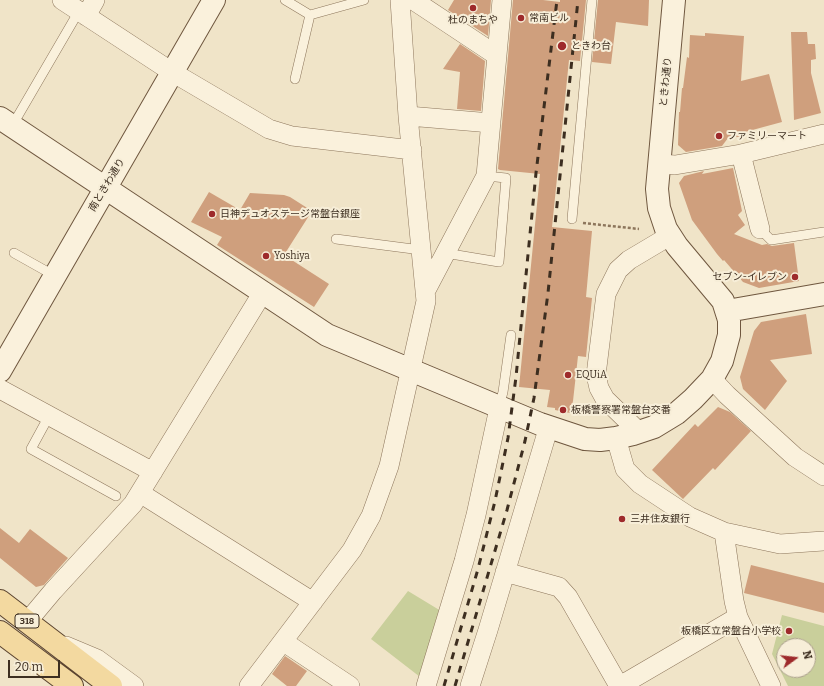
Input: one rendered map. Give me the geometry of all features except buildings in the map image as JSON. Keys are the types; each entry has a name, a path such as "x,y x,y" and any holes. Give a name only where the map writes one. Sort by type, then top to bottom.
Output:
{"main road":[{"name":"318","path":"0,601 111,686"},
{"name":"318","path":"0,632 70,685"}],"street":[{"path":"62,0 86,9 172,72 268,129 292,136 412,150"},
{"name":"南ときわ通り","path":"0,371 214,0"},
{"path":"249,686 284,642 352,550 371,516 389,466 426,301 408,116 400,0"},
{"path":"413,0 496,55"},
{"path":"426,292 486,176 502,0"},
{"name":"ときわ通り","path":"674,0 659,164 658,189 660,208 666,229 677,246 723,301 727,311"},
{"path":"408,116 491,123"},
{"path":"6,122 327,335 499,408 585,439 600,440 616,438 654,427 677,413 693,399 712,379 722,361 728,335 729,320 727,311 824,294"},
{"path":"659,164 675,165 741,154 824,134"},
{"path":"741,154 760,229"},
{"path":"640,432 605,399 599,388 596,375 606,294 618,270 629,260 671,236"},
{"path":"421,250 445,253"},
{"path":"27,622 153,472 262,292"},
{"path":"712,379 727,395 795,457 824,476"},
{"path":"0,389 153,472"},
{"path":"426,686 464,561 476,514 499,408"},
{"path":"470,686 549,426"},
{"path":"616,438 625,469 640,484 690,517 724,532 780,544 824,541"},
{"path":"129,499 313,602"},
{"path":"724,532 738,617 771,686"},
{"path":"505,572 559,587 568,597 619,686 738,617"},
{"path":"53,642 97,659 134,686"},
{"path":"284,642 350,686"}],"lane":[{"path":"285,0 310,15 364,0"},
{"path":"572,219 592,0"},
{"path":"6,122 86,9"},
{"path":"295,79 310,15"},
{"path":"445,253 499,262 506,178 486,176"},
{"path":"760,229 771,240 824,232"},
{"path":"336,239 421,250"},
{"path":"14,253 55,276"},
{"path":"499,408 503,392 511,335"},
{"path":"49,416 31,449 129,499"}],"path":[{"path":"572,219 572,222 639,229"}],"green space":[{"path":"408,591 441,611 424,680 371,639"},
{"path":"782,615 824,626 824,686 788,686 784,678 816,678 816,638 776,638"},
{"path":"776,638 776,662 772,654"}],"railway":[{"path":"444,686 478,569 495,501 508,438 516,377 536,173 557,0"},
{"path":"455,686 507,510 525,441 534,398 548,293 578,0"}],"place":[{"name":"杜のまちや","path":"473,8"},
{"name":"常南ビル","path":"521,18"},
{"name":"ときわ台","path":"562,46"},
{"name":"ファミリーマート","path":"719,136"},
{"name":"日神デュオステージ常盤台銀座","path":"212,214"},
{"name":"Yoshiya","path":"266,256"},
{"name":"セブン-イレブン","path":"795,277"},
{"name":"EQUiA","path":"568,375"},
{"name":"板橋警察署常盤台交番","path":"563,410"},
{"name":"三井住友銀行","path":"622,519"},
{"name":"板橋区立常盤台小学校","path":"789,631"}]}
